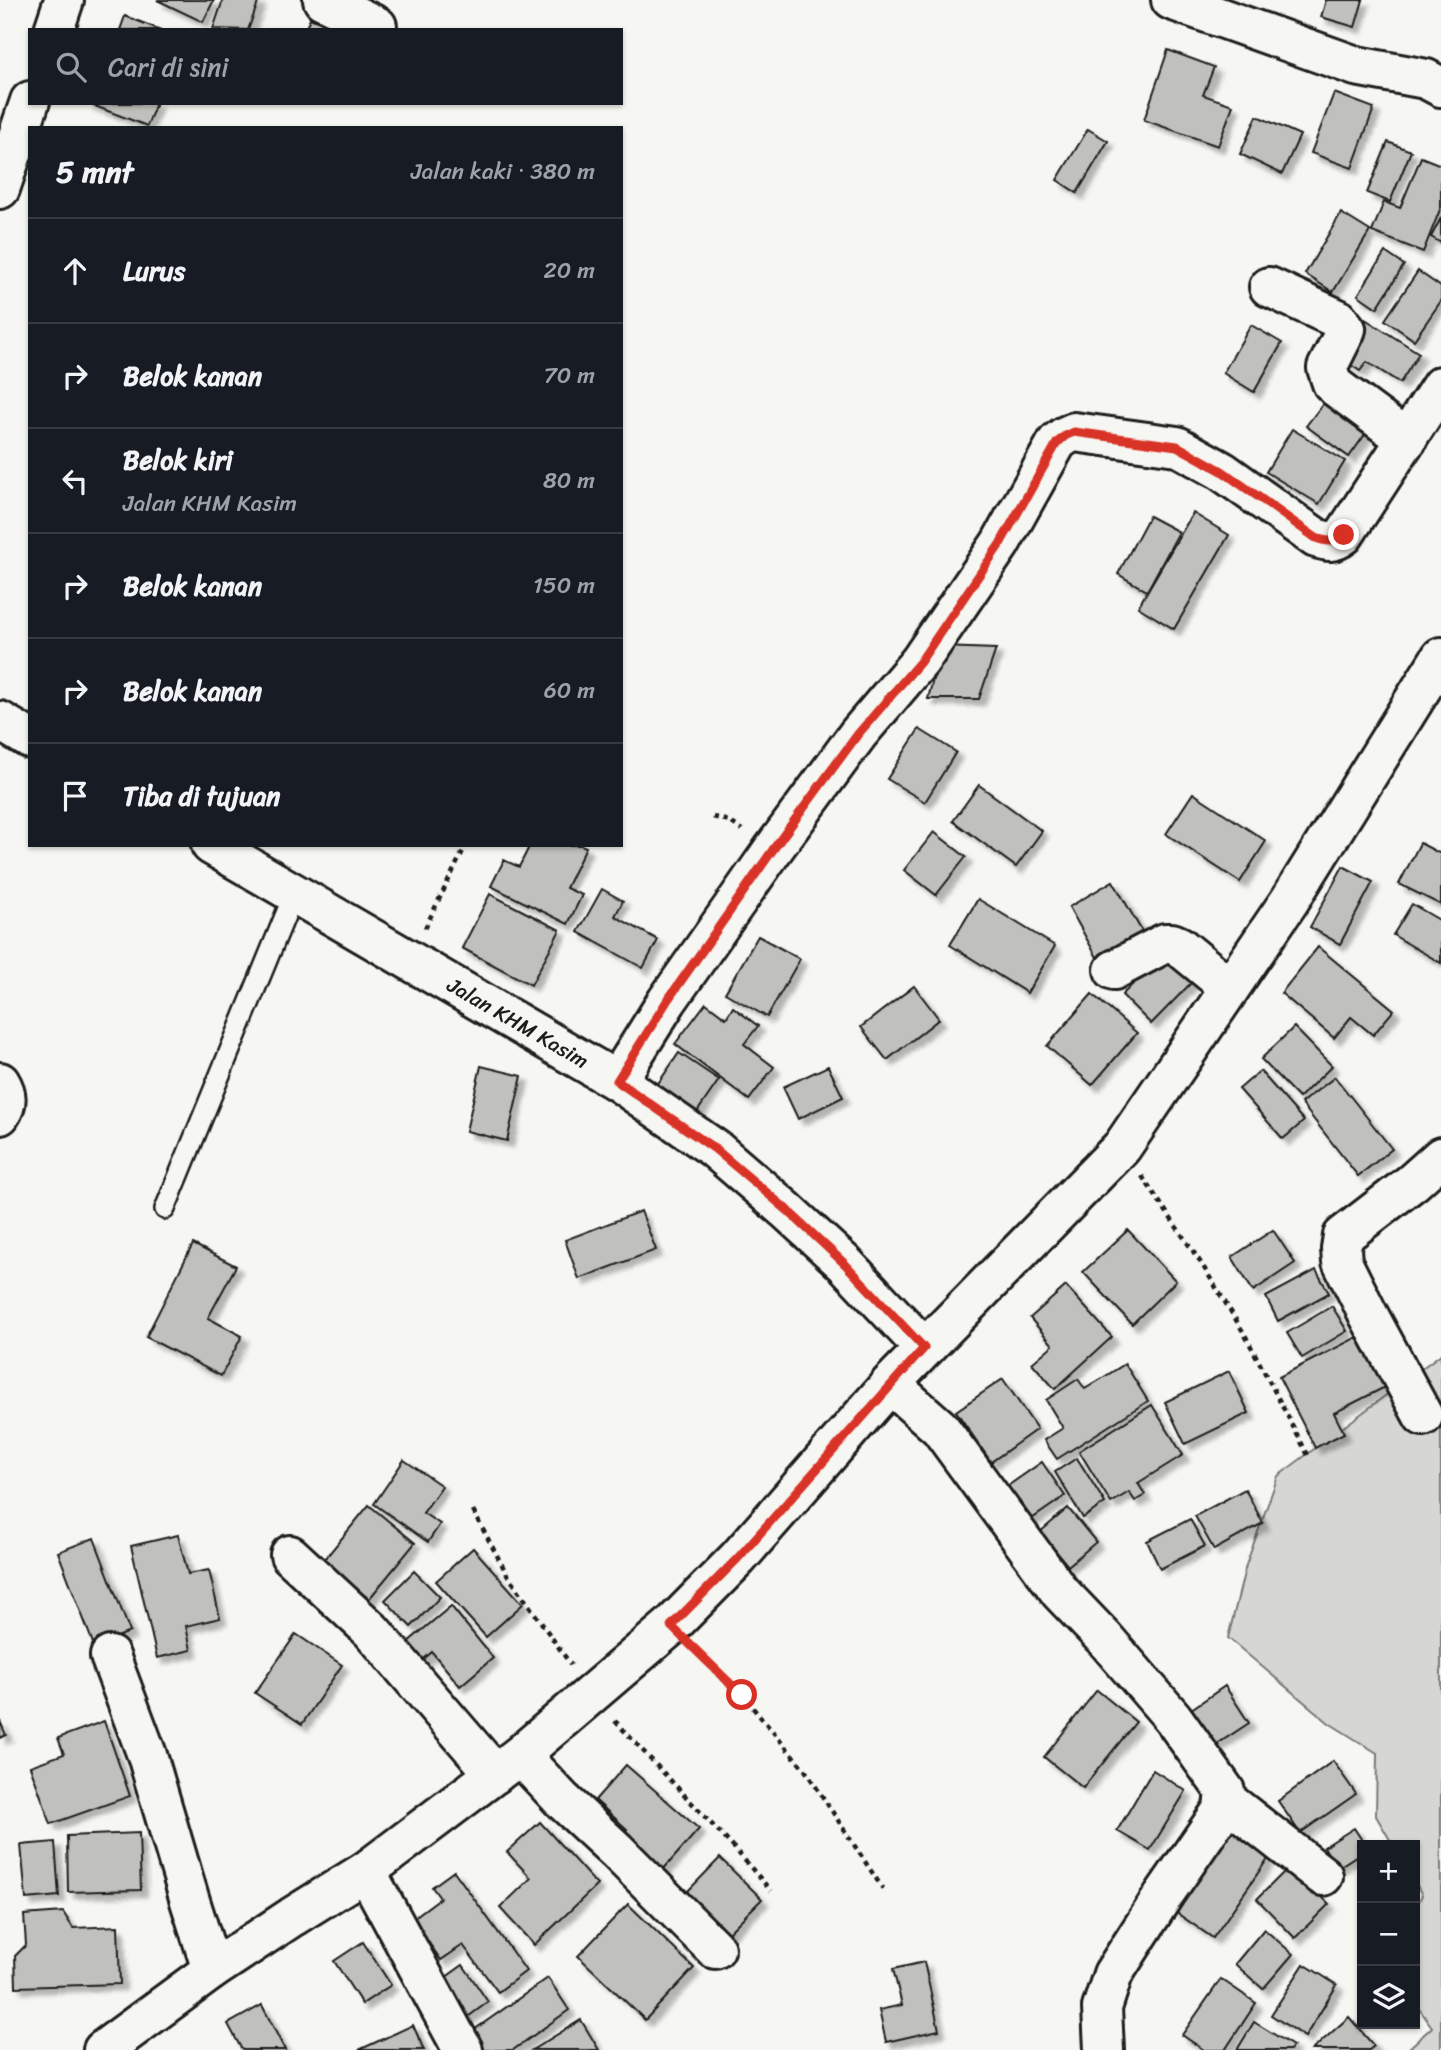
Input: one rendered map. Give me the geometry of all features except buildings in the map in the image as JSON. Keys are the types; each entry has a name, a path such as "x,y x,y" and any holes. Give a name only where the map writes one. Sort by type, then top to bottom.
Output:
{"street":[{"path":"323,0 377,26"},
{"path":"1171,0 1356,66 1426,79 1441,87"},
{"path":"0,189 28,105"},
{"path":"1269,286 1338,319 1344,325 1346,329 1327,368 1332,383 1407,440"},
{"path":"617,1081 667,1001 779,841 858,734 920,662 1000,544 1057,443 1065,436 1074,432 1177,446 1222,471 1306,533 1327,542 1337,541 1344,535 1441,386"},
{"path":"103,2050 212,1970 366,1871 508,1765 671,1626 738,1558 890,1384 1122,1147 1290,900 1441,657"},
{"path":"0,721 28,738"},
{"name":"Jalan KHM Kasim","path":"214,847 617,1081 715,1149 786,1209 845,1264 924,1348"},
{"path":"1114,970 1165,943 1172,943 1230,988"},
{"path":"0,1082 6,1107 0,1115"},
{"path":"1423,1416 1367,1314 1342,1262 1340,1249 1343,1236 1441,1157"},
{"path":"890,1384 940,1428 1060,1592 1105,1639 1172,1718 1225,1791 1223,1809 1113,1974 1102,2008 1104,2050"},
{"path":"290,1555 371,1630 508,1765 562,1800 715,1949"},
{"path":"110,1656 147,1755 212,1970"},
{"path":"1226,1800 1323,1876"},
{"path":"366,1871 463,2050"}],"lane":[{"path":"165,1209 294,894"}],"path":[{"path":"409,960 465,847"},
{"path":"1122,1147 1201,1263 1244,1333 1310,1459"},
{"path":"473,1511 507,1574 591,1693 771,1891"},
{"path":"671,1626 742,1695 805,1770 883,1889"}],"shaded area":[{"path":"1441,1354 1441,2050 1407,2050 1432,2027 1420,2010 1420,1840 1390,1840 1376,1816 1377,1753 1329,1723 1228,1638 1246,1565 1278,1476"}],"route":[{"path":"742,1695 671,1626 738,1558 924,1348 845,1264 786,1209 715,1149 617,1081 667,1001 821,783 858,734 920,662 1000,544 1045,461 1065,436 1074,432 1177,446 1222,471 1306,533 1327,542 1337,541 1344,535"}]}
